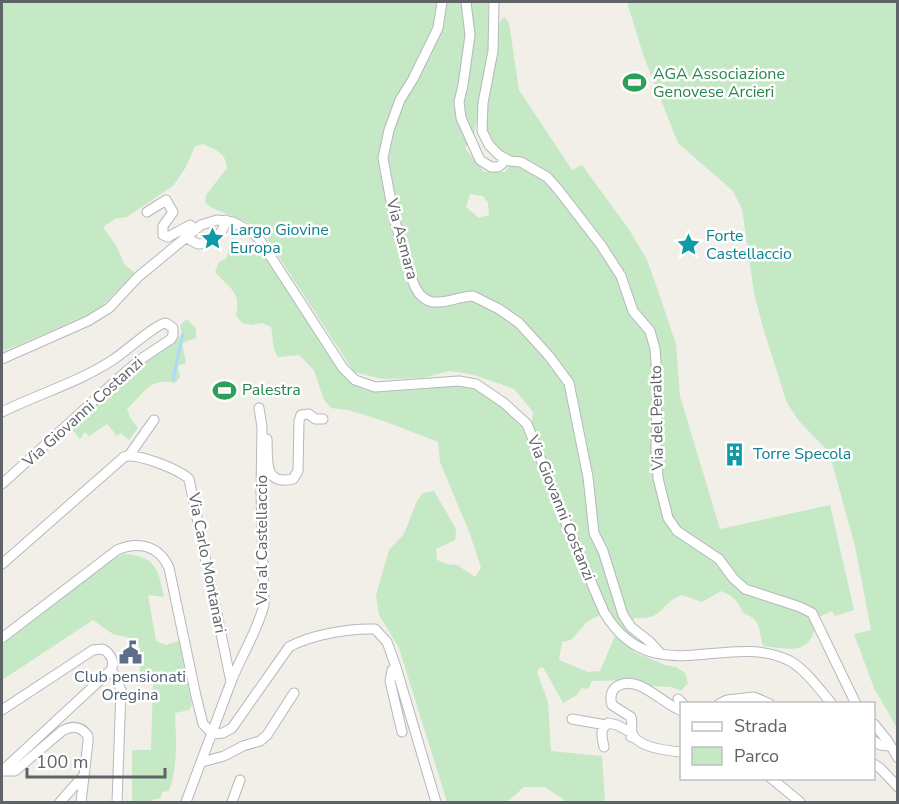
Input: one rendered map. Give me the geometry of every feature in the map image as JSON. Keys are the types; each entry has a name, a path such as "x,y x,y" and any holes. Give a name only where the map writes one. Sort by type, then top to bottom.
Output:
{"street":[{"name":"Via Asmara","path":"442,2 438,28 400,100 389,130 383,158 394,218 413,282 416,290 430,301 446,303 470,295 499,309 519,323 549,356 569,383 588,477 594,533 603,551 623,615 631,627 660,653"},
{"path":"466,2 470,35 459,102 461,118 480,160 491,167 498,167 504,159 489,145 482,131 483,103 494,51 494,2"},
{"name":"Via del Peralto","path":"504,159 521,162 546,177 557,188 601,245 621,276 633,311 650,332 655,349 657,376 658,478 668,518 677,531 719,559 745,590 812,612 821,635 830,648 855,702"},
{"path":"147,212 166,200 173,212 163,226 164,235 168,237 190,225 195,229"},
{"name":"Via Giovanni Costanzi","path":"226,220 241,224 260,240 343,368 355,380 375,387 459,381 476,384 504,403 527,424 562,516 604,612 609,621 631,643 642,649 673,656 743,652 765,653 781,657 797,666 830,702"},
{"path":"2,359 88,321 109,308 138,277 195,229 208,222 226,220"},
{"path":"185,237 198,244 210,242 217,238 226,220"},
{"name":"Via Giovanni Costanzi","path":"2,412 111,361 158,324 166,322 173,328 171,339 141,358 2,484"},
{"name":"Via al Castellaccio","path":"231,682 264,605 262,427 259,408"},
{"name":"Via al Castellaccio","path":"262,427 266,429 269,471 275,479 289,480 296,477 298,471 301,415 304,413 323,419"},
{"path":"2,564 122,458 130,454 153,420"},
{"name":"Via Carlo Montanari","path":"130,454 182,473 190,482 231,682"},
{"path":"2,638 117,550 132,545 148,547 163,558 169,568 203,724 213,734"},
{"path":"213,734 224,733 232,728 289,647 300,641 361,629 375,629 387,642 436,802"},
{"path":"2,710 93,650 107,651 113,663 111,670 2,771"},
{"path":"396,668 392,670 390,681 402,732"},
{"path":"111,670 121,690 117,802"},
{"path":"186,802 231,682"},
{"path":"632,735 632,717 611,703 612,692 618,686 628,684 642,687 652,691 670,707 680,711"},
{"path":"202,762 224,756 243,746 260,741 267,735 294,693"},
{"path":"724,702 755,697 766,702"},
{"path":"572,719 611,724 644,744 680,752"},
{"path":"604,747 601,734 602,728 606,725"},
{"path":"875,726 887,740 897,758"},
{"path":"2,771 15,771 63,731 76,727 88,736 86,773 81,802"},
{"path":"875,742 890,746"},
{"path":"641,750 658,748"},
{"path":"875,765 897,788"},
{"path":"60,802 86,773"},
{"path":"232,802 240,780"},
{"path":"773,780 800,802"}],"green space":[{"path":"5,2 488,2 489,50 474,135 465,148 484,172 505,172 508,168 507,156 496,145 486,129 500,21 505,17 509,23 519,90 572,170 582,165 630,231 647,260 676,344 680,396 720,529 830,505 854,610 835,616 832,611 817,618 811,639 806,644 793,649 785,649 763,646 756,622 743,613 735,599 725,593 721,591 702,602 682,595 674,598 657,614 645,618 634,618 633,621 648,636 649,643 646,647 631,639 612,622 552,480 532,423 533,412 514,389 471,374 449,371 423,378 382,379 354,372 260,228 210,207 205,202 206,195 227,168 222,155 203,144 195,146 186,167 173,186 127,217 115,219 103,227 117,247 124,264 135,273 97,311 2,352 2,4","holes":["470,194 483,196 488,203 489,215 479,218 466,207"]},
{"path":"627,2 897,2 897,728 874,688 854,634 871,630 855,546 831,459 787,403 754,293 742,209 733,191 678,143 644,57"},
{"path":"230,247 247,251 260,249 340,371 353,384 374,392 458,386 475,388 502,406 524,427 600,615 588,621 571,640 562,642 559,660 588,672 600,671 615,636 636,653 676,667 685,673 688,683 681,691 672,687 651,686 631,680 592,681 588,689 582,688 577,695 563,703 543,667 538,669 537,672 548,702 551,751 602,756 605,802 564,802 545,787 524,787 507,802 447,802 399,648 379,615 376,595 389,550 404,534 417,501 423,493 434,491 456,529 455,540 436,549 437,560 457,565 475,577 481,568 470,534 440,462 438,442 384,421 348,410 331,408 324,400 314,370 299,355 278,357 271,327 262,323 252,325 242,323 236,315 237,301 233,290 215,272 219,262 226,259"},
{"path":"187,319 196,328 196,338 182,343 186,363 178,366 180,377 175,383 153,384 127,409 138,428 129,440 121,433 117,436 107,424 89,436 85,432 80,439 71,428 142,364 176,341 182,333 180,325"},
{"path":"124,554 142,557 149,561 157,571 164,597 148,595 156,641 166,645 179,641 192,705 189,710 175,713 176,752 172,782 169,791 162,792 161,798 152,800 152,802 132,802 132,750 151,750 153,680 140,679 140,649 135,639 113,634 93,620 2,680 2,645 112,559"}],"waterway":[{"path":"173,379 183,334"}],"place":[{"name":"AGA Associazione Genovese Arcieri","path":"635,83"},
{"name":"Largo Giovine Europa","path":"212,239"},
{"name":"Forte Castellaccio","path":"688,245"},
{"name":"Palestra","path":"224,390"},
{"name":"Torre Specola","path":"735,454"},
{"name":"Club pensionati Oregina","path":"130,652"}]}
